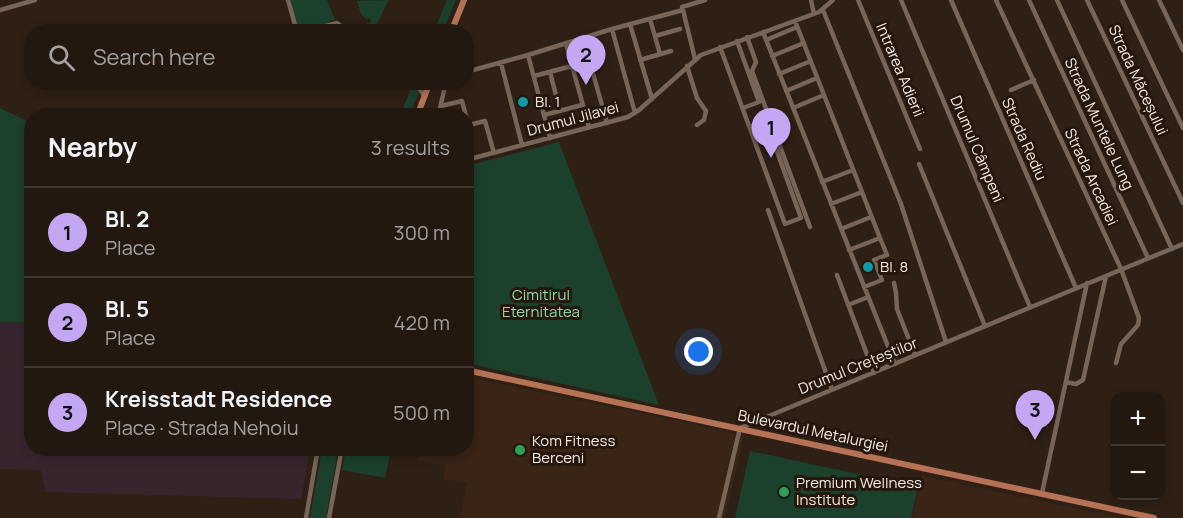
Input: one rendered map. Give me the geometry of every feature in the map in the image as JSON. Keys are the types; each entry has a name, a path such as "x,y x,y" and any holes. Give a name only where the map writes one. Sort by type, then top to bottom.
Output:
{"main road":[{"path":"454,24 464,0"},
{"path":"420,108 427,90"},
{"name":"Bulevardul Metalurgiei","path":"474,372 1154,518"}],"street":[{"path":"0,10 35,0"},
{"path":"288,0 295,24"},
{"path":"695,59 682,7 691,2 705,0"},
{"path":"811,0 814,14"},
{"name":"Drumul Jilavei","path":"474,158 607,123 635,113 695,59 720,47 814,14 823,10 833,0"},
{"name":"Intrarea Adierii","path":"858,0 920,149"},
{"name":"Drumul Câmpeni","path":"901,0 1030,307"},
{"name":"Strada Rediu","path":"951,0 1076,288"},
{"name":"Strada Arcadiei","path":"996,0 1121,269 1139,321 1132,333 1121,344 1116,363"},
{"name":"Strada Muntele Lung","path":"1029,0 1148,258"},
{"path":"1057,0 1172,249"},
{"name":"Strada Măceșului","path":"1087,0 1183,203"},
{"path":"1122,0 1183,128"},
{"path":"1159,0 1183,50"},
{"path":"474,70 683,10"},
{"path":"823,10 901,204 946,342"},
{"path":"650,19 660,54"},
{"path":"795,21 887,255 874,260 882,280 864,287"},
{"path":"630,24 651,99"},
{"path":"766,39 797,27"},
{"path":"612,29 635,113"},
{"path":"655,36 680,29"},
{"path":"763,32 895,364"},
{"path":"747,37 756,62 752,71 810,227"},
{"path":"583,38 607,123"},
{"path":"737,41 759,102 743,108"},
{"path":"772,56 804,43"},
{"path":"566,44 589,127"},
{"path":"720,47 785,224 801,218 767,124 751,129"},
{"path":"640,60 671,51"},
{"path":"528,55 550,138"},
{"path":"779,74 810,61"},
{"path":"501,63 522,145"},
{"path":"534,76 572,66"},
{"path":"687,66 697,98 706,111 704,120 697,125"},
{"path":"550,72 560,111"},
{"path":"786,91 817,78"},
{"path":"1011,90 1034,80"},
{"path":"420,90 425,97"},
{"path":"444,90 441,106 462,100 464,108"},
{"path":"793,108 824,95"},
{"path":"544,115 582,105"},
{"path":"474,124 485,121 494,153"},
{"path":"920,164 985,326"},
{"path":"822,182 853,170"},
{"path":"831,204 861,192"},
{"path":"768,210 832,390"},
{"path":"841,229 871,217"},
{"path":"849,250 880,238"},
{"name":"Drumul Crețeștilor","path":"740,428 1183,244"},
{"path":"837,275 874,373"},
{"path":"1066,382 1078,384 1083,380 1106,276"},
{"path":"1041,493 1088,283"},
{"path":"894,284 897,309 915,355"},
{"path":"848,305 868,297"},
{"path":"719,518 740,428"},
{"path":"306,518 317,456"},
{"path":"329,518 341,456"}],"shaded area":[{"path":"0,322 24,323 24,456 309,456 301,499 45,492 41,470 0,469"},
{"path":"474,378 744,435 725,518 460,518 467,483 443,479 445,466 417,460 418,456 474,456"},
{"path":"922,476 1023,497 1120,518 912,518"}],"green space":[{"path":"290,0 327,0 335,20 325,24 296,24"},
{"path":"389,0 377,24 366,24 371,22 370,18 366,19 361,14 357,1"},
{"path":"447,0 456,0 446,24 437,24"},
{"path":"410,90 420,90 412,108 403,108"},
{"path":"0,108 24,120 24,323 0,322"},
{"name":"Cimitirul Eternitatea","path":"559,142 659,405 474,365 474,164"},
{"path":"750,451 918,487 911,518 735,518"},
{"path":"321,456 337,456 326,518 310,518"},
{"path":"345,456 390,456 385,478 342,470"}],"place":[{"name":"Bl. 5","path":"586,85"},
{"name":"Bl. 1","path":"523,102"},
{"name":"Bl. 2","path":"771,158"},
{"name":"Bl. 8","path":"868,267"},
{"name":"Kreisstadt Residence","path":"1035,440"},
{"name":"Kom Fitness Berceni","path":"520,450"},
{"name":"Premium Wellness Institute","path":"784,492"}]}
